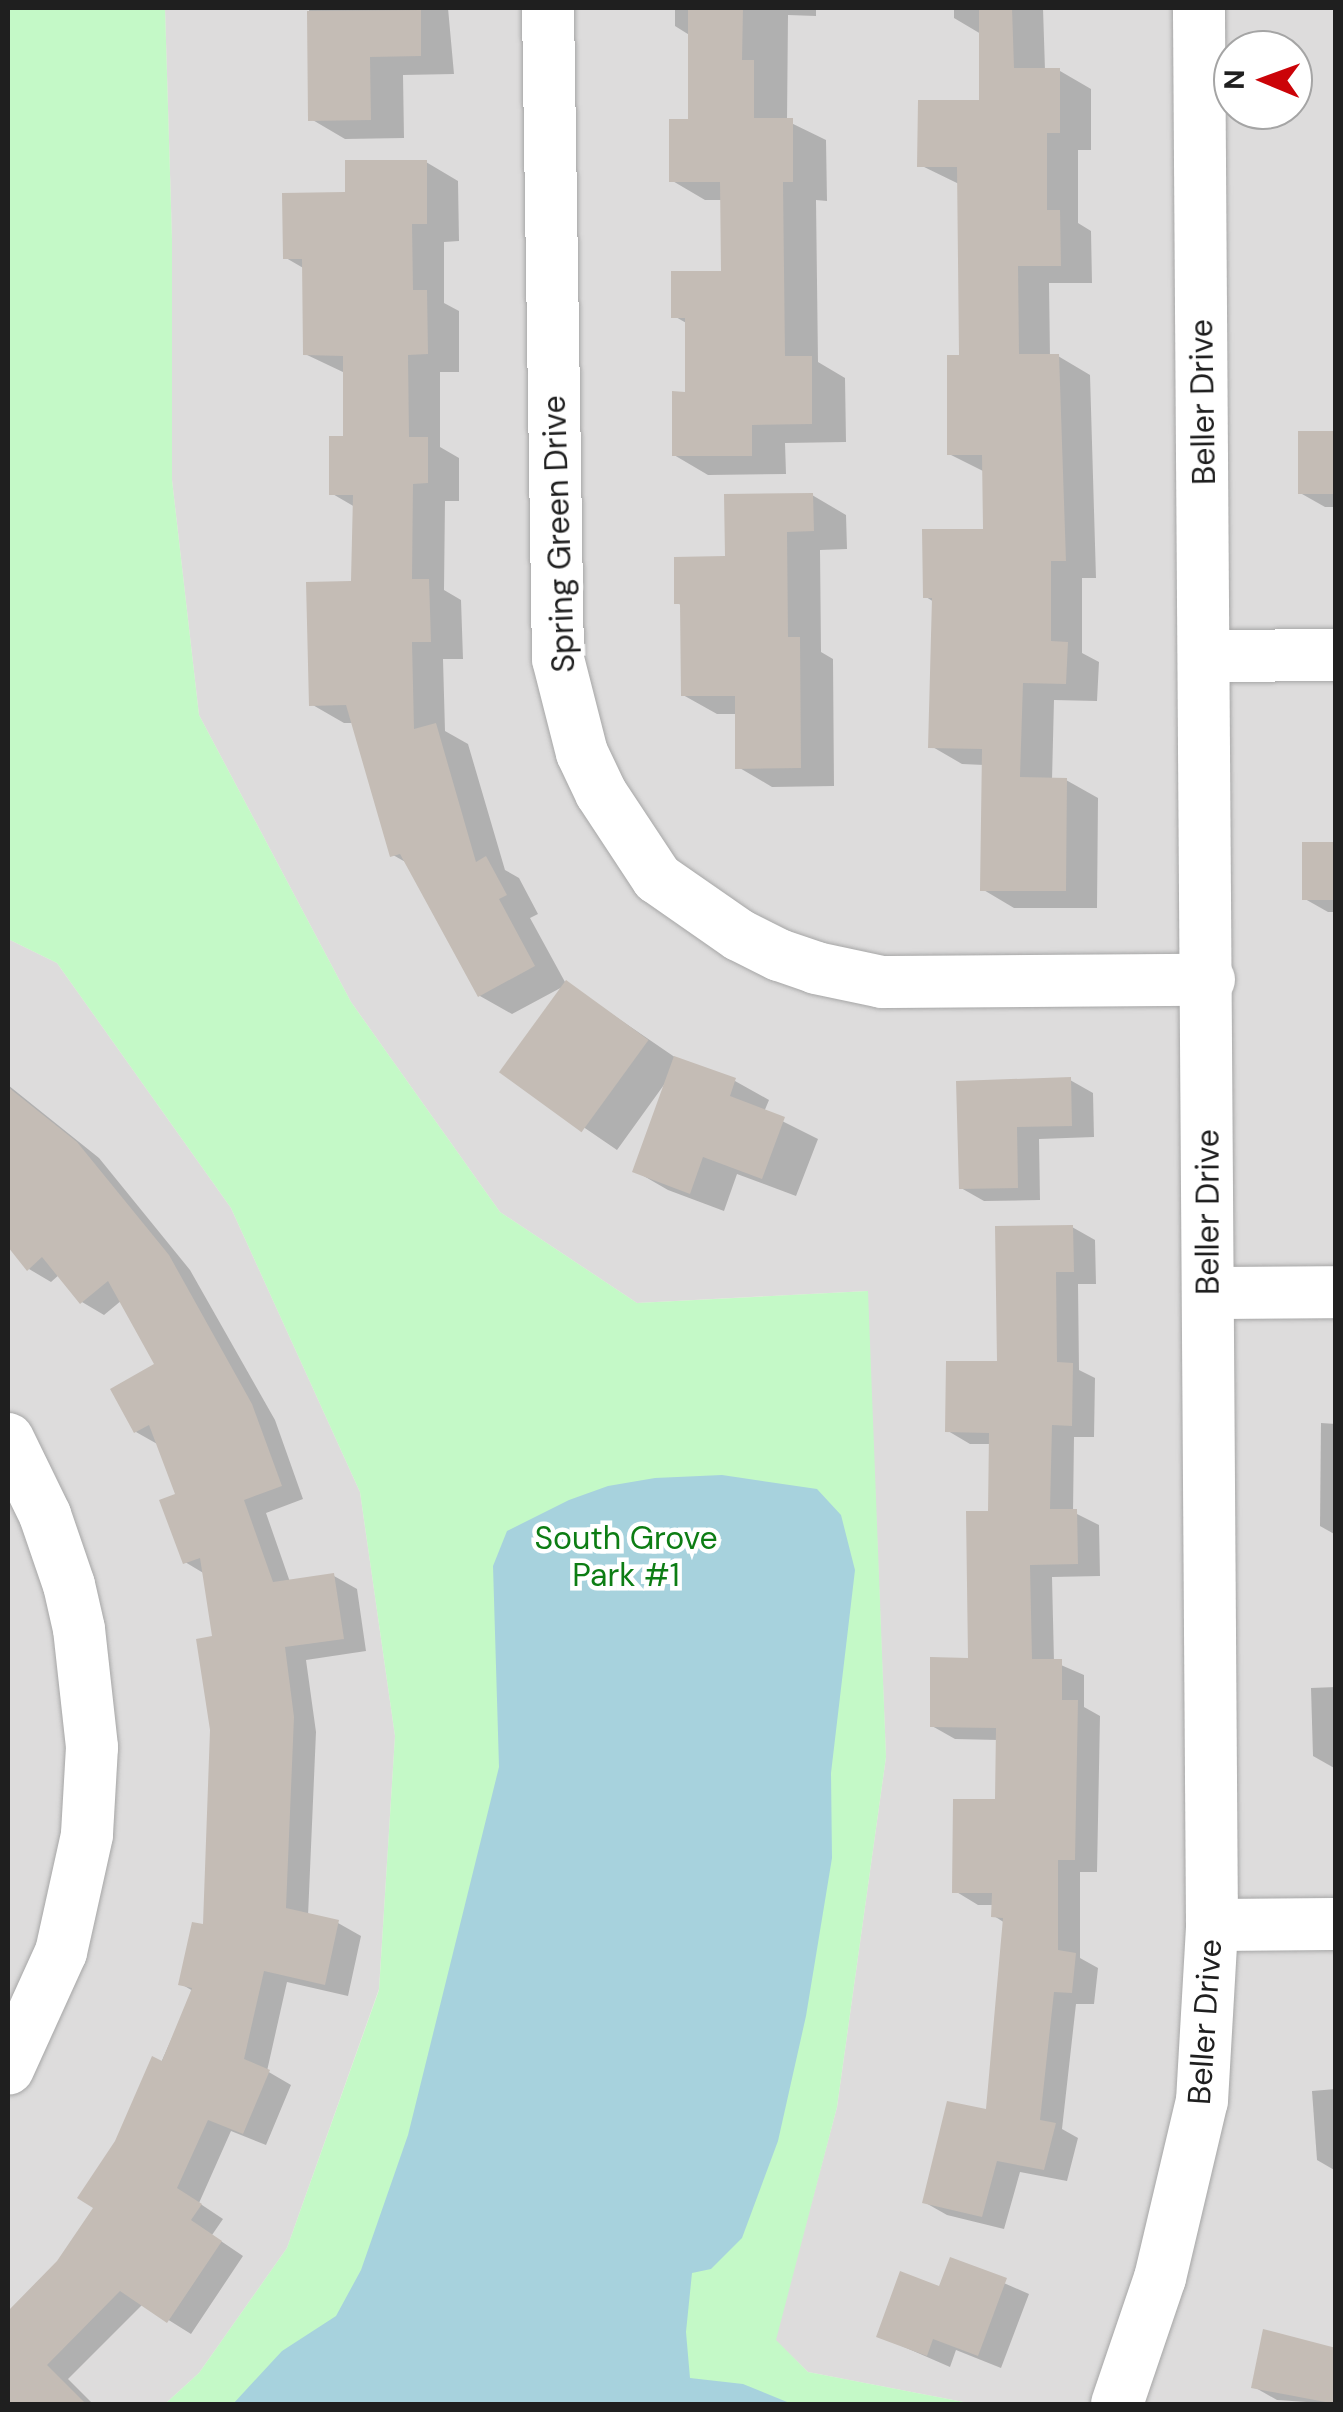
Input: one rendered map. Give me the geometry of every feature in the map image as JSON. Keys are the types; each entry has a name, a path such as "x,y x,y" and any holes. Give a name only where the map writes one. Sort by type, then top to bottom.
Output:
{"street":[{"name":"Spring Green Drive","path":"548,8 558,659 582,754 601,793 657,878 739,935 778,955 816,968 882,982 1208,980"},
{"name":"Beller Drive","path":"1116,2404 1160,2278 1188,2171 1202,2100 1212,1925 1199,8"},
{"path":"1206,656 1336,655"},
{"path":"1208,1293 1336,1292"},
{"path":"8,1439 45,1515 80,1629 92,1747 87,1835 61,1952 8,2070"},
{"path":"1212,1925 1336,1924"}],"shaded area":[{"path":"165,8 1335,8 1335,2404 974,2404 808,2372 775,2340 837,2107 886,1757 867,1291 637,1303 500,1212 351,1002 199,715 172,480 172,239"},
{"path":"8,939 57,963 231,1208 360,1492 395,1736 379,1989 287,2248 199,2373 165,2404 8,2404"}],"green space":[{"name":"South Grove Park #1","path":"8,8 165,8 172,239 172,480 199,715 351,1002 500,1212 637,1303 868,1291 886,1757 837,2107 776,2340 808,2372 974,2404 165,2404 199,2373 287,2248 379,1990 395,1736 360,1492 231,1208 57,963 8,939"}],"water":[{"path":"722,1475 817,1489 841,1515 855,1570 831,1773 832,1858 806,2016 778,2141 742,2238 711,2269 692,2273 686,2332 690,2378 743,2384 792,2404 233,2404 282,2351 336,2316 361,2270 408,2135 499,1767 493,1566 507,1531 569,1500 608,1486 655,1478"}],"building":[{"path":"688,8 743,8 742,60 754,60 754,118 793,118 793,182 783,182 785,356 812,356 812,424 752,425 752,456 672,456 672,391 685,392 685,318 671,318 671,271 721,271 720,182 669,182 669,119 688,119"},
{"path":"979,8 1012,8 1014,68 1060,68 1060,133 1047,133 1047,210 1060,210 1061,266 1018,266 1019,354 1059,354 1066,561 1051,561 1051,641 1068,642 1066,684 1023,683 1020,777 1067,778 1066,891 980,891 982,749 928,748 932,598 923,598 922,529 983,529 982,455 947,455 947,355 959,355 957,167 917,167 918,100 979,100"},
{"path":"421,10 421,56 370,57 371,120 308,121 307,11"},
{"path":"345,160 427,160 427,224 412,224 413,290 427,290 428,354 408,355 409,437 428,437 428,483 413,484 412,579 429,579 431,642 412,642 414,729 436,723 476,862 486,856 507,895 499,899 535,966 478,997 400,854 390,857 346,705 309,706 306,582 351,581 353,495 329,495 329,436 343,436 343,356 303,355 302,259 283,259 282,193 345,192"},
{"path":"1298,431 1336,431 1336,494 1298,494"},
{"path":"813,493 814,531 787,532 788,637 800,637 801,768 735,769 735,696 681,696 680,604 674,604 674,557 725,556 724,494"},
{"path":"1302,842 1336,842 1336,900 1302,900"},
{"path":"566,980 649,1040 582,1132 499,1072"},
{"path":"674,1056 736,1078 730,1096 785,1117 762,1179 703,1157 690,1194 632,1172"},
{"path":"1071,1077 1072,1126 1017,1127 1018,1188 959,1189 956,1081"},
{"path":"8,1087 77,1142 169,1255 252,1404 282,1486 244,1500 273,1582 334,1573 344,1639 285,1647 294,1717 286,1908 339,1920 325,1985 264,1971 244,2059 270,2070 243,2134 208,2120 177,2188 202,2204 191,2220 222,2241 167,2323 120,2291 47,2365 86,2404 8,2404 8,2311 57,2261 93,2208 77,2198 115,2141 152,2056 162,2061 192,1988 178,1985 192,1922 203,1924 210,1730 196,1639 212,1636 200,1558 183,1564 159,1500 175,1494 149,1425 134,1433 110,1389 154,1364 108,1281 80,1304 42,1257 27,1271 8,1247"},
{"path":"1073,1225 1074,1272 1056,1272 1057,1362 1073,1363 1072,1426 1052,1425 1050,1509 1077,1509 1078,1564 1030,1565 1032,1659 1062,1659 1062,1700 1078,1700 1075,1860 1058,1860 1058,1950 1076,1953 1072,1993 1054,1992 1040,2120 1056,2123 1044,2170 997,2161 982,2217 922,2203 947,2101 986,2109 1003,1918 991,1917 992,1893 952,1893 953,1799 995,1799 996,1728 930,1727 930,1657 968,1658 966,1511 988,1511 989,1433 945,1432 946,1361 997,1361 995,1226"},
{"path":"950,2257 1007,2278 978,2356 933,2339 927,2356 876,2337 900,2271 939,2286"},
{"path":"1263,2329 1336,2348 1336,2404 1251,2388"}]}
